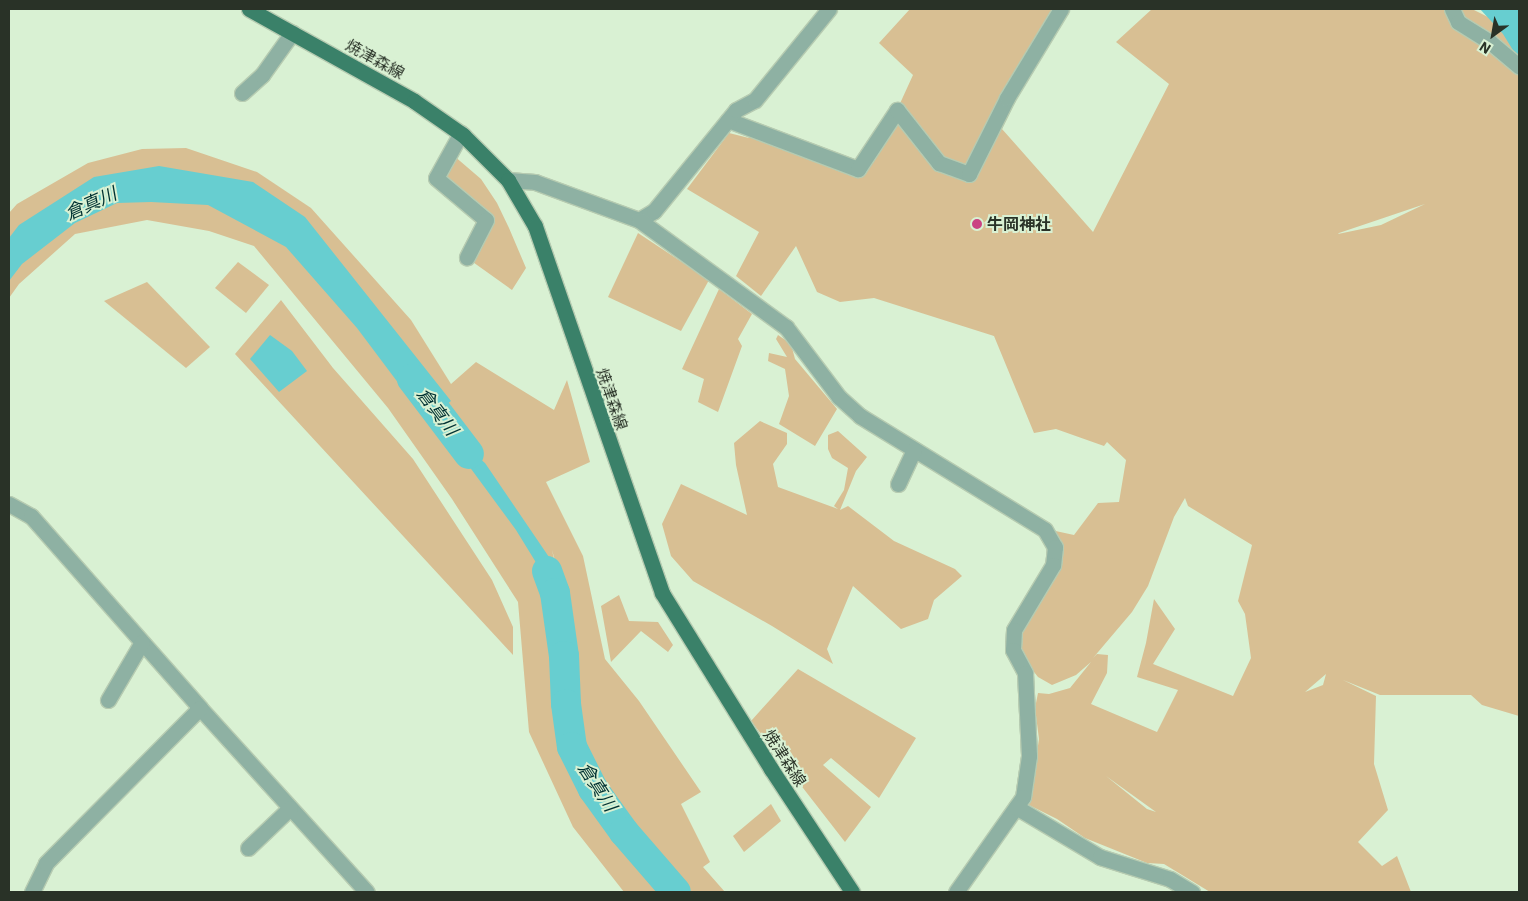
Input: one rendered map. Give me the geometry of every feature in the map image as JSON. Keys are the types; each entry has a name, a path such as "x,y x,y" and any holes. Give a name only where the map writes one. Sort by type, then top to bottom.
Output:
{"main road":[{"name":"焼津森線","path":"249,9 414,101 461,134 508,180 535,226 662,593 770,769 852,892"}],"street":[{"path":"639,220 654,211 736,110 755,100 829,9"},
{"path":"728,120 858,168 897,110 939,163 969,174 1007,98 1061,9"},
{"path":"1452,9 1458,22 1490,42 1519,66"},
{"path":"242,93 262,75 292,33"},
{"path":"461,134 436,178 486,220 467,257"},
{"path":"508,180 535,182 639,220 786,327 839,397 860,416 1045,530 1055,547 1053,565 1014,630 1013,650 1025,673 1029,756 1023,797 956,892"},
{"path":"898,484 914,449"},
{"path":"9,504 31,516 200,708 367,892"},
{"path":"108,700 142,642"},
{"path":"32,892 46,863 200,708"},
{"path":"1016,807 1100,857 1170,878 1192,892"},
{"path":"248,848 290,808"}],"shaded area":[{"path":"910,9 1063,9 1059,11 1002,129 1093,232 1169,84 1116,42 1152,9 1472,9 1498,22 1519,46 1519,716 1482,705 1471,695 1380,695 1343,680 1376,696 1374,764 1388,810 1358,842 1382,866 1397,856 1411,892 1210,892 1164,864 1147,863 1085,838 1057,819 1029,805 1039,739 1035,708 1038,693 1049,694 1070,688 1091,662 1076,675 1052,685 1038,677 1027,663 1024,653 1013,647 1059,562 1051,530 1074,535 1098,503 1119,502 1126,460 1107,442 1104,446 1056,429 1034,433 994,336 874,298 840,302 817,292 796,246 761,296 736,276 759,232 687,189 729,133 749,138 739,124 858,168 897,110 913,75 879,43","holes":["1425,204 1381,225 1339,233","1185,498 1188,506 1252,545 1238,601 1245,614 1251,658 1233,696 1153,664 1175,629 1154,599 1146,643 1137,677 1178,690 1157,732 1091,704 1107,673 1108,655 1097,654 1093,658 1132,612 1148,586 1174,517","1326,674 1323,685 1305,692","1106,776 1156,812 1147,809"]},
{"path":"186,148 257,172 311,208 411,320 451,384 476,362 554,410 567,380 590,462 546,482 583,556 605,659 639,701 701,792 681,804 710,862 703,867 725,892 624,892 573,827 529,732 518,602 452,499 388,408 254,246 209,231 147,220 75,234 19,284 9,298 9,213 17,204 88,163 142,149","holes":["552,550 571,617 557,573"]},
{"path":"453,155 481,179 497,203 509,228 526,268 512,290 470,260 489,222 444,177"},
{"path":"638,233 709,280 681,331 608,297"},
{"path":"238,262 269,285 246,313 215,288"},
{"path":"147,282 210,347 186,368 104,301"},
{"path":"719,289 752,314 738,339 742,346 718,412 698,402 704,379 682,369"},
{"path":"281,300 333,368 413,459 492,580 513,627 513,655 235,354"},
{"path":"778,335 791,344 795,359 837,409 815,446 779,424 789,396 785,369 768,361 769,353 787,357 776,339"},
{"path":"760,421 787,433 787,444 773,464 778,487 838,509 834,506 844,490 848,468 832,458 828,449 828,435 838,431 867,457 856,471 840,510 848,506 894,541 955,569 962,576 934,600 928,619 901,629 853,586 827,649 833,664 772,626 693,581 671,556 662,524 681,484 747,515 736,465 734,443"},
{"path":"619,595 629,621 658,622 673,645 668,652 641,631 611,662 601,606"},
{"path":"798,669 916,738 879,798 831,758 823,765 871,807 845,842 751,721"},
{"path":"771,804 781,821 744,852 733,836"}],"water":[{"path":"1480,9 1519,9 1519,60 1503,34"},
{"path":"159,166 253,182 305,217 451,401 426,420 357,328 286,247 208,205 151,202 117,203 75,223 22,264 9,281 9,238 19,225 94,177"},
{"path":"270,335 292,351 307,371 279,392 250,359"},
{"path":"450,416 473,453 485,463 551,560 557,610 540,569 516,530 455,447 435,427"}],"waterway":[{"name":"倉真川","path":"412,379 469,454"},
{"name":"倉真川","path":"547,571 555,593 564,656 566,704 572,747 593,789 624,832 676,892"}],"place":[{"name":"牛岡神社","path":"977,224"}]}
